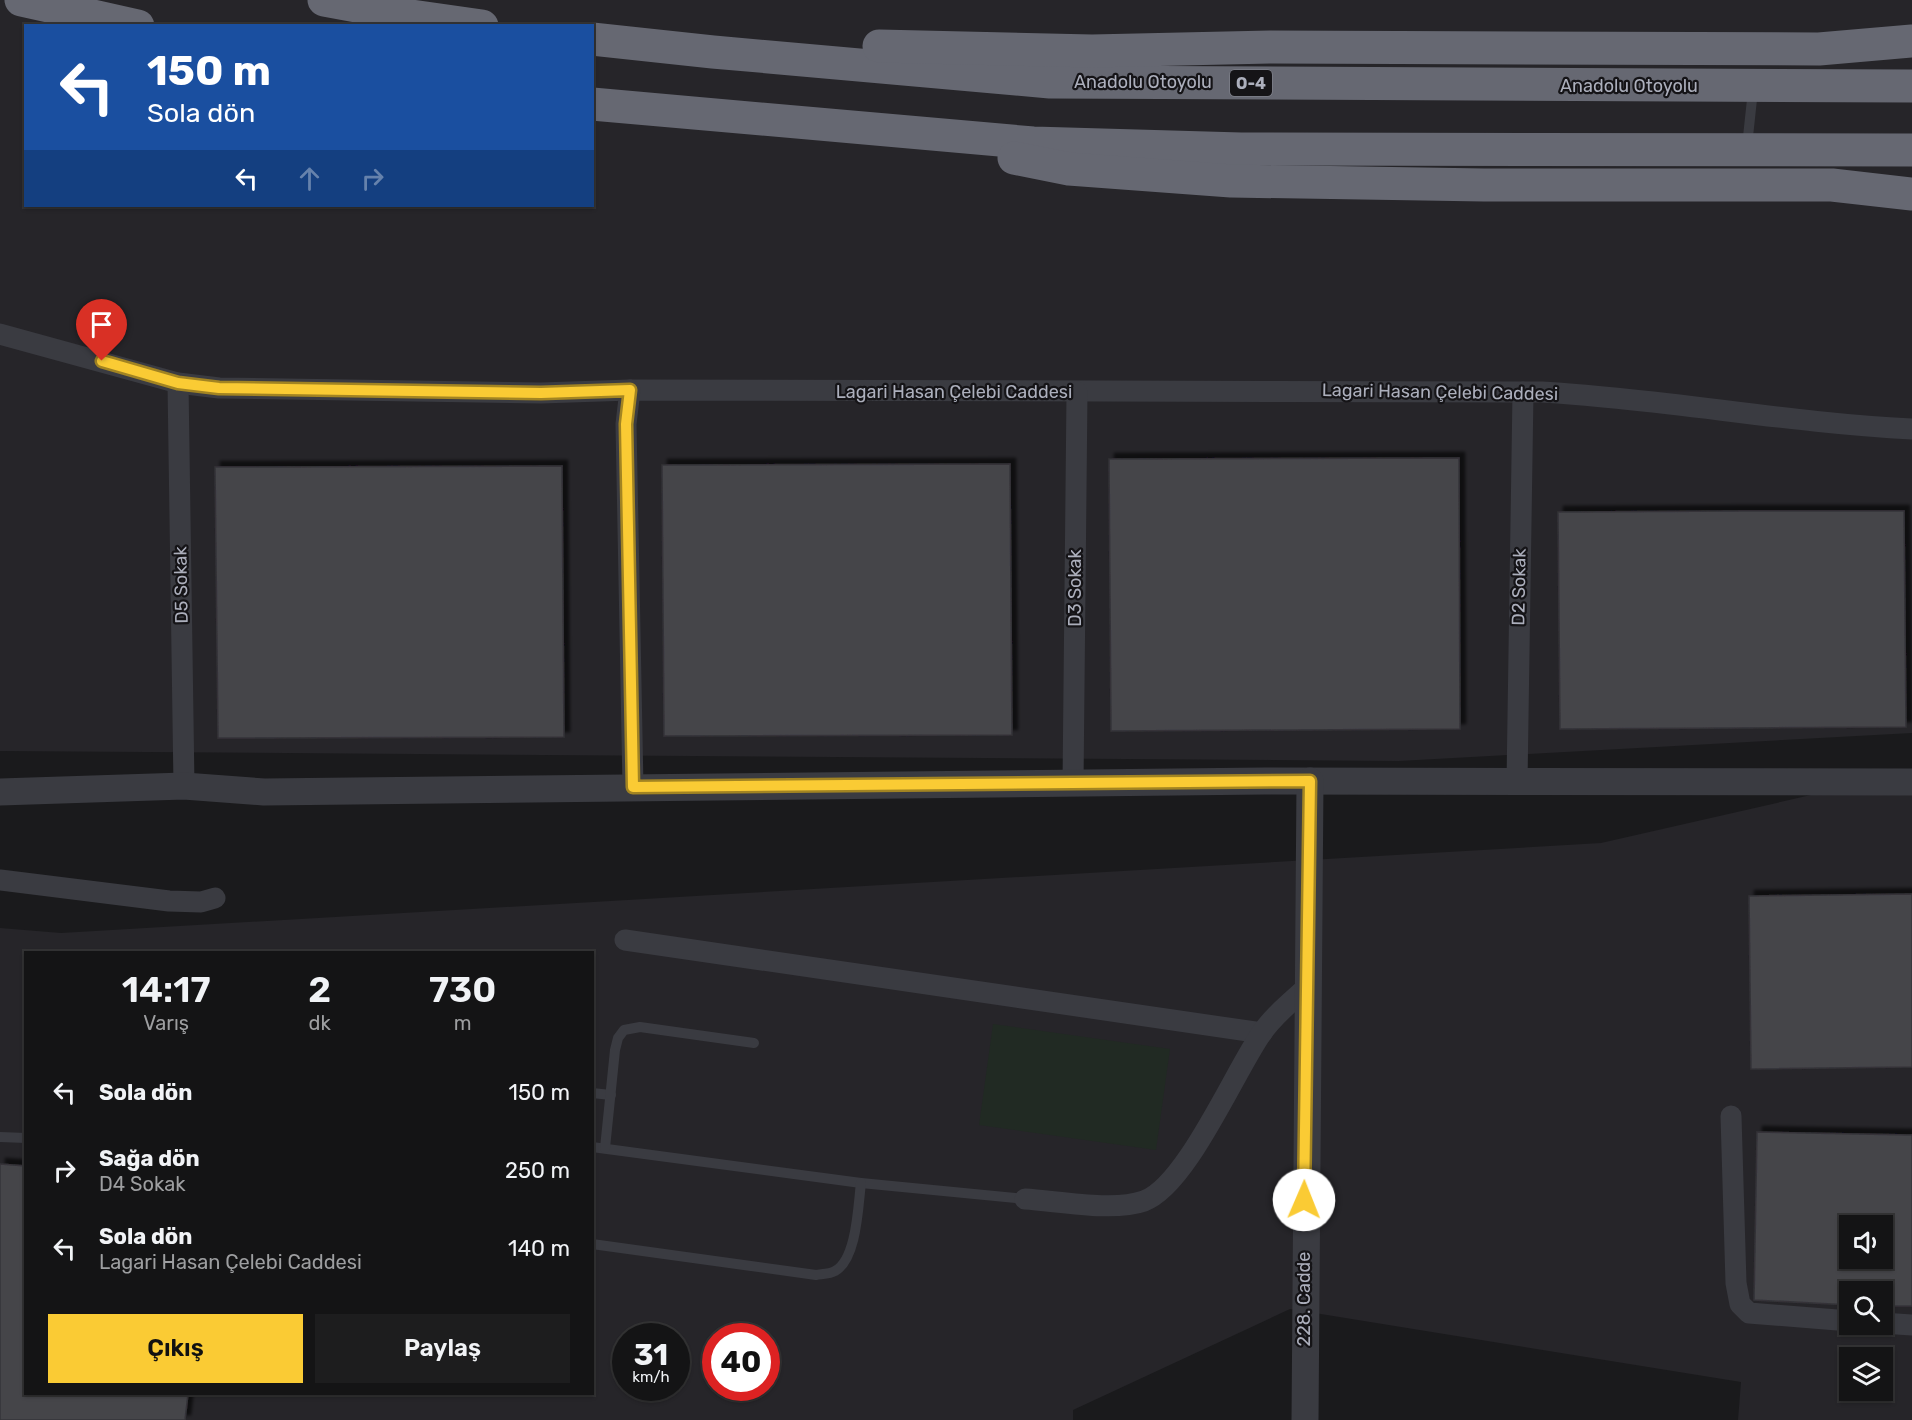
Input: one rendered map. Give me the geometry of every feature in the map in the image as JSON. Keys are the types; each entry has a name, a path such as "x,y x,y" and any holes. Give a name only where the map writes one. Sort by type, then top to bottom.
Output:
{"highway":[{"path":"21,0 129,24"},
{"path":"324,0 468,24"},
{"path":"600,39 1092,51 1270,48 1819,49 1912,52"},
{"name":"Anadolu Otoyolu","path":"600,39 1050,82 1912,86"},
{"path":"1819,49 1912,41"},
{"path":"594,104 874,131 1033,143 1240,149 1912,150"},
{"path":"874,131 1069,169 1231,181 1484,185 1912,185"},
{"path":"1832,186 1912,194"}],"street":[{"name":"Lagari Hasan Çelebi Caddesi","path":"0,334 178,383 219,388 541,393 630,390 1523,392 1660,401 1828,425 1912,429"},
{"name":"D5 Sokak","path":"178,383 184,786"},
{"path":"630,390 626,424 633,787"},
{"name":"D3 Sokak","path":"1073,785 1077,392"},
{"name":"D2 Sokak","path":"1517,783 1523,392"},
{"path":"0,792 184,786 264,792 428,791 457,788 525,791 633,787 1073,785 1310,781 1912,782"},
{"name":"228. Cadde","path":"1305,1420 1306,988 1310,781"},
{"path":"0,880 169,901 201,902 215,898"},
{"path":"625,940 1262,1033"},
{"path":"1025,1199 1115,1205 1142,1202 1153,1197 1181,1169 1262,1033 1306,988"},
{"path":"1731,1116 1736,1282 1740,1304 1749,1313 1839,1320"},
{"path":"1893,1324 1912,1325"}],"lane":[{"path":"1747,151 1753,87"},
{"path":"605,1148 615,1050 618,1038 624,1030 640,1027 754,1043"},
{"path":"594,1093 610,1095"},
{"path":"0,1137 24,1138"},
{"path":"594,1147 861,1183 953,1194 1025,1199"},
{"path":"594,1244 816,1275 835,1271 847,1258 854,1237 861,1183"}],"shaded area":[{"path":"0,0 1912,0 1912,733 1399,761 0,751"},
{"path":"1912,772 1912,1420 1738,1420 1741,1382 1290,1309 1073,1410 1073,1420 0,1420 0,928 61,933 1601,843"},
{"path":"993,1024 1170,1049 1156,1150 979,1125"}],"building":[{"path":"1459,458 1460,729 1111,731 1109,459"},
{"path":"1010,464 1012,735 664,736 662,465"},
{"path":"562,466 564,737 218,738 215,467"},
{"path":"1904,511 1906,727 1560,729 1558,512"},
{"path":"1912,894 1912,1067 1751,1069 1749,896"},
{"path":"1757,1132 1912,1135 1912,1306 1893,1306 1893,1281 1839,1281 1839,1304 1754,1300"},
{"path":"0,1164 24,1166 24,1395 188,1395 185,1420 0,1420"}],"route":[{"path":"102,361 178,383 219,388 541,393 630,390 626,424 633,787 1073,785 1310,781 1304,1200"}]}
